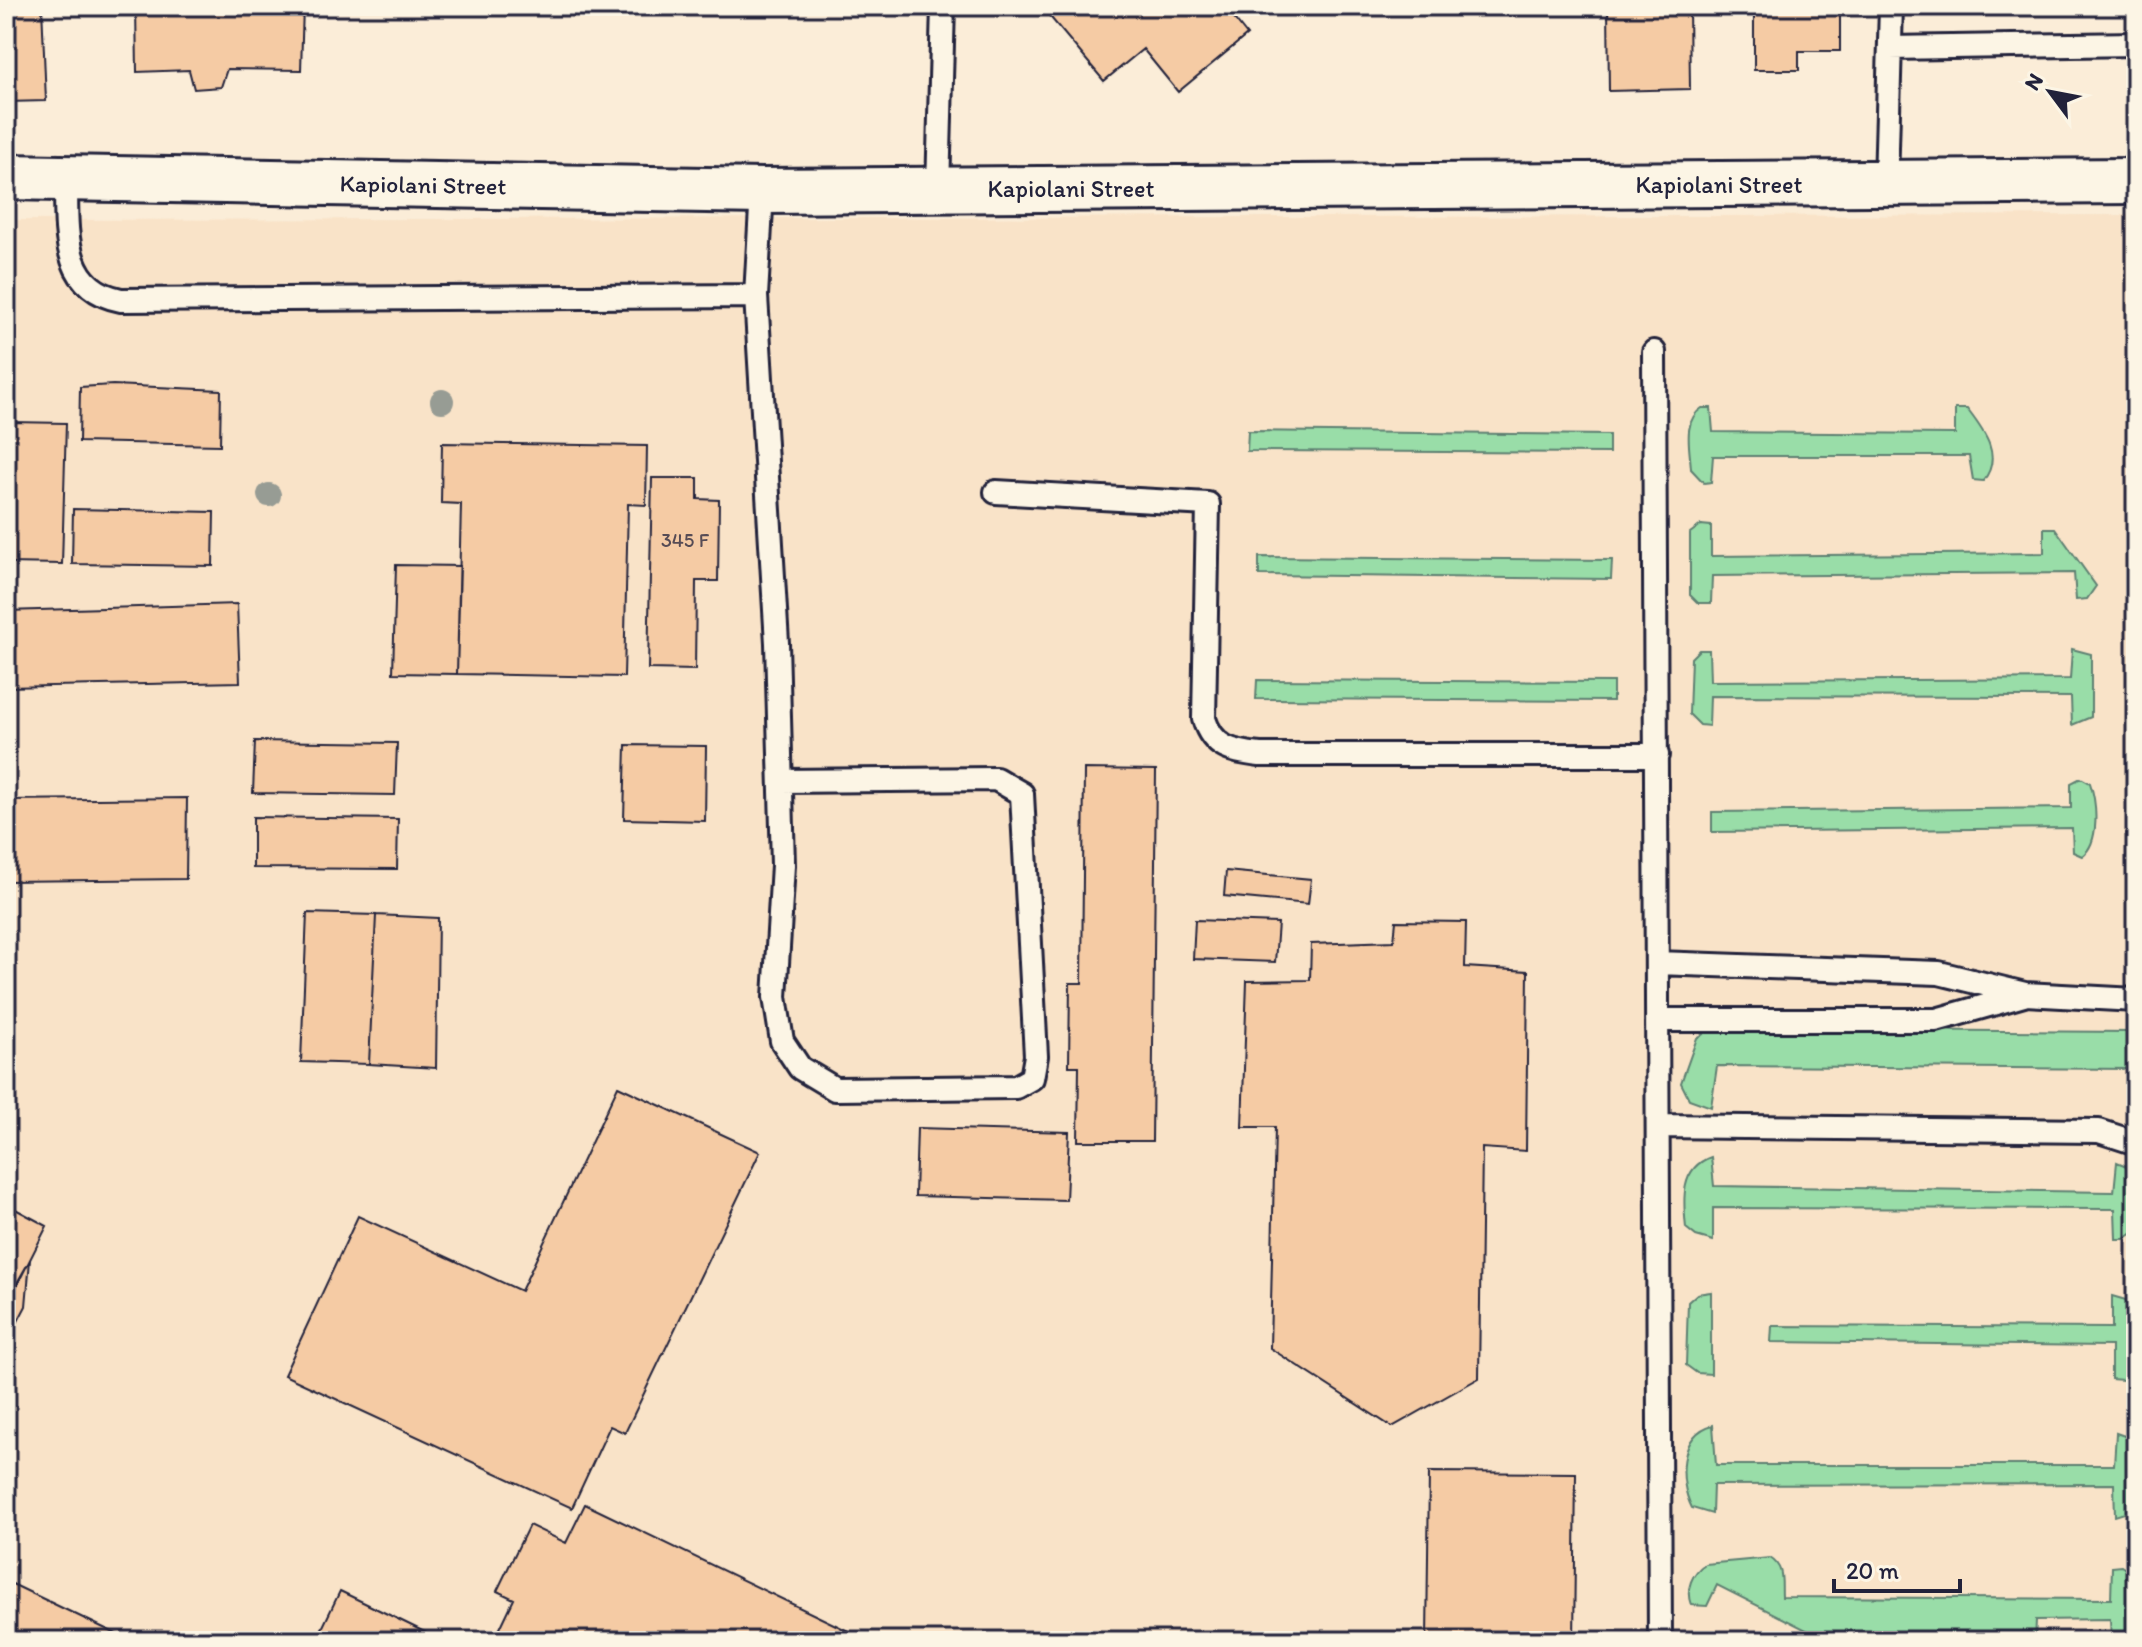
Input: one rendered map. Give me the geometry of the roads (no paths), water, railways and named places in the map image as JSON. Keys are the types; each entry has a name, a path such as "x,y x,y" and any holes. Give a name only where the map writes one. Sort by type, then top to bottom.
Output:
{"street":[{"name":"Kapiolani Street","path":"6,177 762,191 2136,181"}],"lane":[{"path":"938,190 943,6"},
{"path":"1886,183 1891,6"},
{"path":"1890,48 2136,44"},
{"path":"66,180 67,246 71,260 88,284 121,300 756,296"},
{"path":"762,191 756,296 782,781 783,865 775,997 782,1041 800,1068 835,1089 1016,1087 1032,1078 1036,1056 1022,794 996,779 782,781"},
{"path":"1654,352 1660,1641"},
{"path":"996,492 1208,504 1204,719 1215,742 1225,749 1260,755 1657,755"},
{"path":"1657,963 1939,973 2025,994 2136,1000"},
{"path":"1658,1020 1936,1020 2025,994"},
{"path":"1658,1126 2099,1131 2116,1133 2136,1143"}]}
